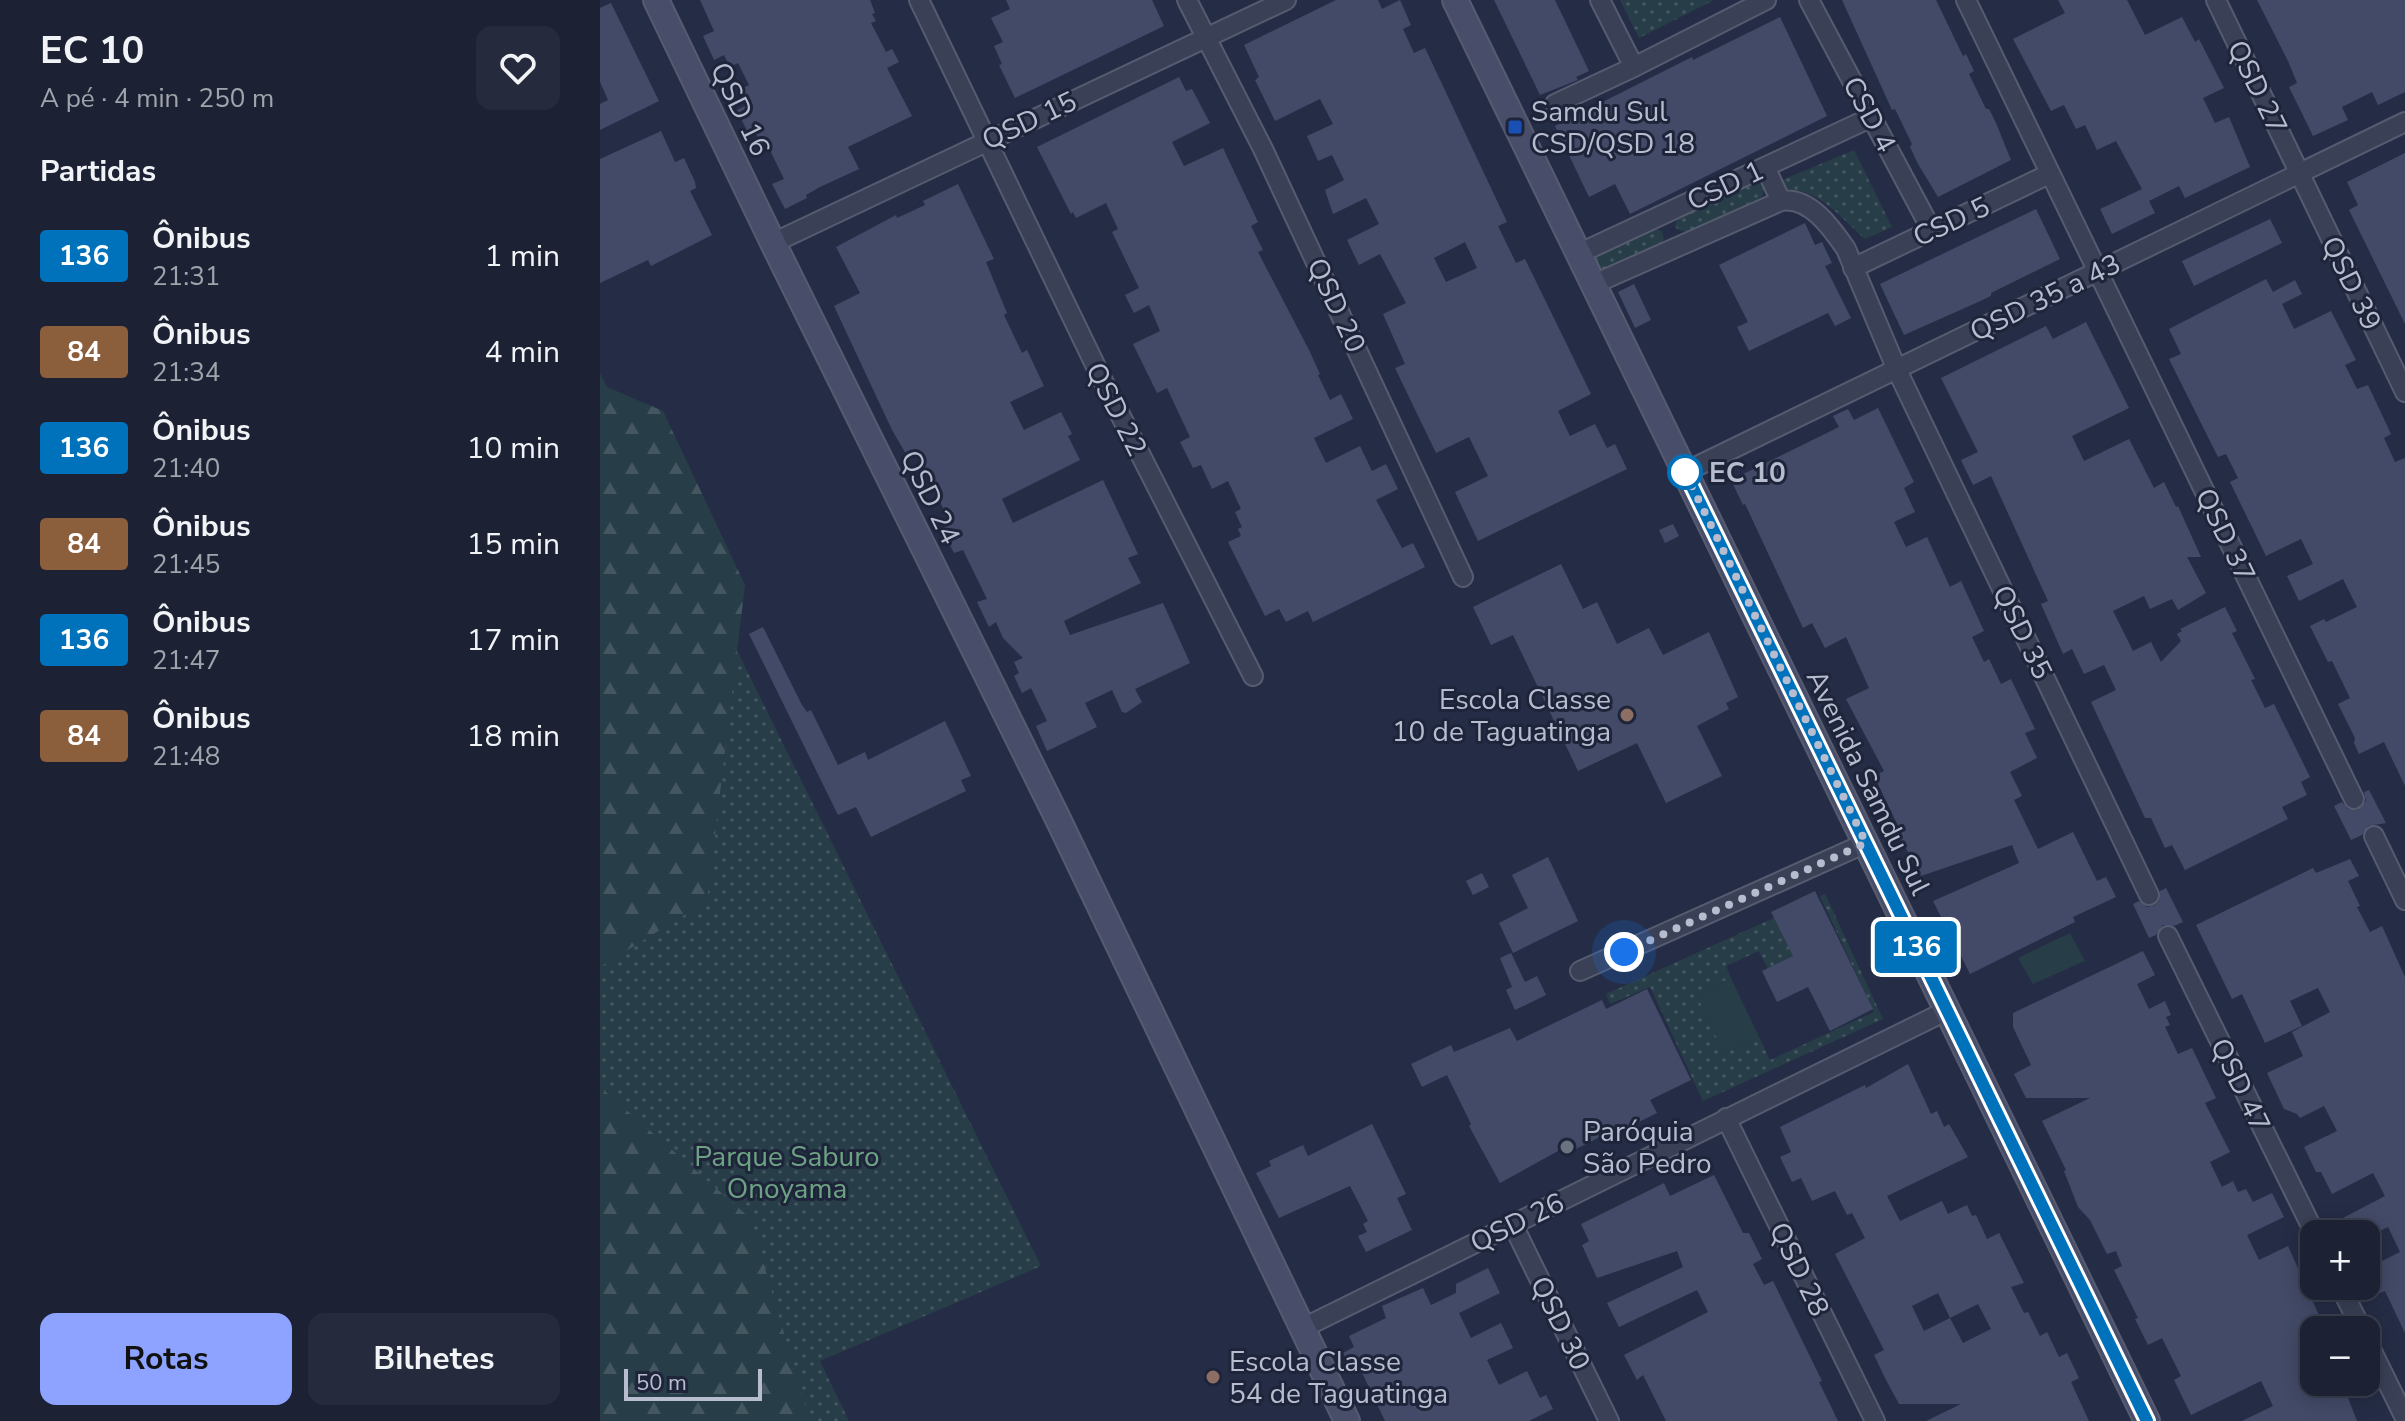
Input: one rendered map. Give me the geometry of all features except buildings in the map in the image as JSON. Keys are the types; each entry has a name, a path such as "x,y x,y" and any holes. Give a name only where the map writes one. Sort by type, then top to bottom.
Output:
{"street":[{"name":"QSD 16","path":"656,0 773,243"},
{"name":"QSD 22","path":"919,0 1100,375 1253,676"},
{"name":"QSD 20","path":"1187,0 1263,149 1463,577"},
{"name":"QSD 15","path":"773,243 1286,0"},
{"name":"Avenida Samdu Sul","path":"1455,0 2147,1421"},
{"path":"1600,0 1634,67"},
{"path":"1555,104 1766,0"},
{"name":"CSD 4","path":"1809,0 1931,229"},
{"name":"QSD 37","path":"1966,0 2354,799"},
{"name":"QSD 27","path":"2216,0 2299,173"},
{"name":"CSD 1","path":"1578,254 1872,117"},
{"name":"QSD 35 a 43","path":"1685,472 2405,122"},
{"path":"1594,284 1781,201 1765,167"},
{"name":"QSD 39","path":"2299,173 2405,392"},
{"name":"CSD 5","path":"1853,268 2049,174"},
{"name":"QSD 35","path":"1781,201 1792,199 1805,204 1835,232 1846,249 1897,370 2149,895"},
{"path":"1662,215 1677,246"},
{"name":"QSD 24","path":"773,243 1347,1421"},
{"path":"2374,836 2405,900"},
{"path":"1580,971 1866,843"},
{"name":"QSD 47","path":"2168,936 2308,1220"},
{"name":"QSD 26","path":"1303,1328 1946,1011"},
{"name":"QSD 28","path":"1726,1118 1875,1421"},
{"name":"QSD 30","path":"1513,1225 1609,1421"},
{"path":"2380,1367 2405,1418"}],"green space":[{"path":"1620,0 1714,0 1639,38"},
{"path":"1854,150 1892,227 1865,239 1819,199 1796,190 1784,190 1780,181"},
{"path":"1759,182 1765,189 1761,198 1686,232 1677,229 1675,225 1679,217"},
{"path":"1654,228 1662,231 1664,240 1661,244 1604,270 1594,262 1597,254"},
{"name":"Parque Saburo Onoyama","path":"600,373 1041,1266 820,1361 849,1421 600,1421"},
{"path":"600,384 663,411 745,585 707,901 600,967"},
{"path":"1825,894 1883,1019 1703,1101 1650,987 1610,1004 1606,994 1778,916 1799,960 1770,973 1759,951 1726,966 1731,978 1697,994 1724,1053 1759,1037 1770,1060 1874,1012 1820,896"},
{"path":"2070,933 2085,961 2033,984 2018,958"},
{"path":"1731,978 1759,1037 1724,1053 1696,994"},
{"path":"600,1087 750,1218 810,1421 600,1421"}],"bus line":[{"name":"136","path":"1685,472 2147,1421"}],"place":[{"name":"Samdu Sul CSD/QSD 18","path":"1515,127"},
{"name":"EC 10","path":"1685,472"},
{"name":"Escola Classe 10 de Taguatinga","path":"1627,715"},
{"name":"Paróquia São Pedro","path":"1567,1147"},
{"name":"Escola Classe 54 de Taguatinga","path":"1213,1377"}],"route":[{"path":"1624,952 1866,843 1685,472"}]}
